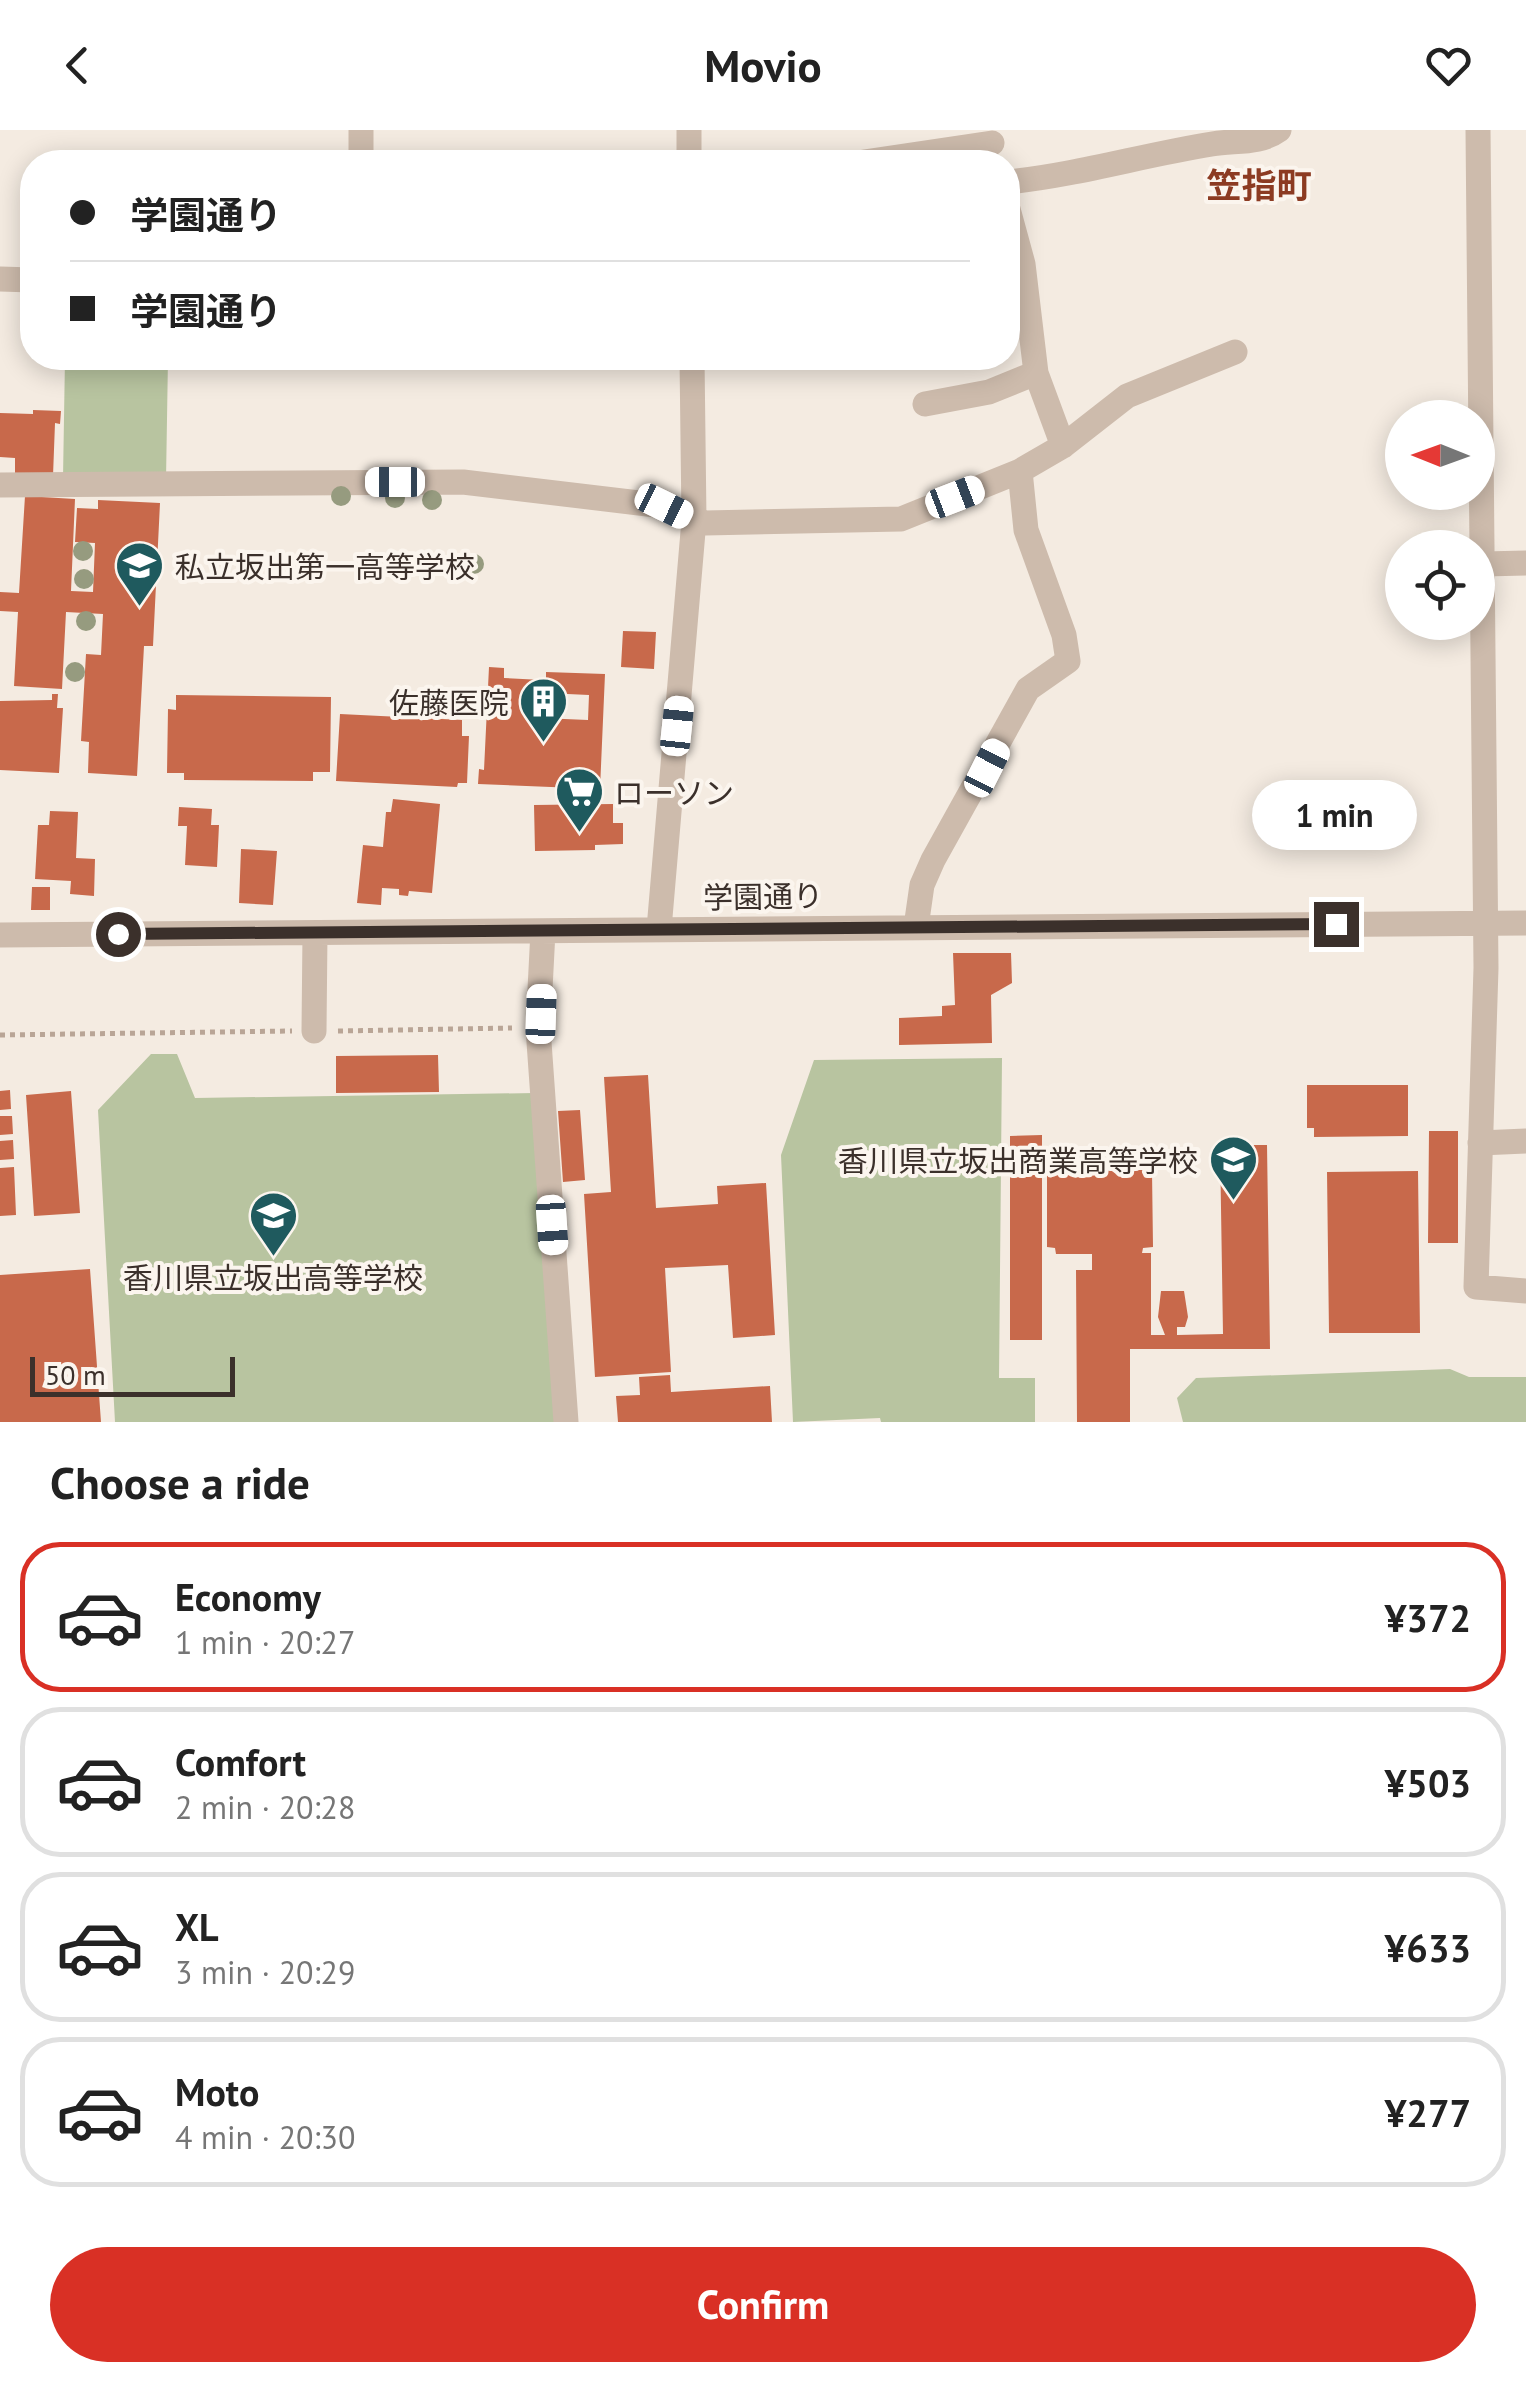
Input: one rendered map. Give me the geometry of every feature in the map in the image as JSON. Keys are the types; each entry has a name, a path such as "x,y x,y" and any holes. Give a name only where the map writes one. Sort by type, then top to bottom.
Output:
{"street":[{"path":"1020,181 1071,175 1212,144 1268,138 1278,130"},
{"path":"1478,130 1484,530"},
{"path":"955,150 993,145"},
{"path":"1020,290 1036,372 1063,446"},
{"path":"0,486 463,482 664,506 694,520 734,524 901,519 1020,471 1063,446 1127,396 1235,352"},
{"path":"659,929 694,520 692,370"},
{"path":"925,404 989,392 1036,372"},
{"path":"916,926 922,884 933,860 1028,689 1068,660 1064,634 1026,530 1020,471"},
{"path":"1495,564 1526,563"},
{"path":"1484,640 1484,924 1476,1287 1526,1291"},
{"name":"学園通り","path":"0,935 1526,923"},
{"path":"543,930 538,1028 566,1422"},
{"path":"314,932 314,1031"},
{"path":"1480,1143 1526,1141"}],"path":[{"path":"0,1034 538,1028"}],"green space":[{"path":"65,370 168,370 166,480 63,478"},
{"name":"香川県立坂出高等学校","path":"151,1054 177,1054 195,1098 535,1093 559,1422 115,1422 98,1110"},
{"path":"1002,1058 999,1378 1035,1378 1035,1422 881,1422 880,1418 793,1422 781,1155 814,1060"},
{"path":"1450,1369 1469,1377 1526,1377 1526,1422 1183,1422 1177,1398 1196,1378"}],"building":[{"path":"33,410 61,411 60,424 55,423 53,476 15,475 15,458 0,457 0,413 33,414"},
{"path":"25,496 75,499 71,591 93,592 95,543 75,542 77,508 98,509 98,500 160,503 153,646 144,646 137,776 88,773 89,742 81,741 86,654 101,655 103,614 66,612 62,689 14,686 18,612 0,611 0,592 19,593"},
{"path":"623,631 656,632 654,669 621,667"},
{"name":"佐藤医院","path":"489,667 504,668 504,678 542,680 541,718 588,720 589,695 546,693 546,672 605,674 600,789 478,784 479,769 484,770"},
{"path":"52,694 58,694 57,708 63,708 59,773 0,770 0,701 52,700"},
{"path":"176,695 331,697 330,772 313,772 313,781 184,780 184,773 167,773 168,709 176,710"},
{"path":"340,714 462,720 462,736 469,736 467,783 458,783 457,787 336,781"},
{"path":"393,799 440,804 432,893 409,891 408,896 399,895 399,889 382,888 381,905 357,903 363,845 383,847 386,812 391,812"},
{"name":"ローソン","path":"613,804 613,823 623,823 623,844 595,845 595,850 535,851 534,805"},
{"path":"179,807 212,809 211,825 219,825 217,867 185,865 187,826 178,826"},
{"path":"50,811 78,812 76,858 95,859 94,896 70,894 71,881 35,879 38,825 49,825"},
{"path":"241,849 277,851 273,905 239,903"},
{"path":"32,887 50,887 50,910 31,910"},
{"path":"953,953 1011,953 1012,983 991,995 992,1043 899,1045 899,1018 942,1016 942,1006 955,1005"},
{"path":"438,1055 439,1092 336,1093 336,1056"},
{"path":"648,1075 656,1208 718,1204 717,1186 766,1183 775,1335 733,1338 728,1265 665,1268 671,1372 595,1377 584,1194 611,1192 604,1077"},
{"path":"1307,1085 1408,1085 1408,1136 1314,1137 1314,1128 1307,1128"},
{"path":"10,1090 11,1109 0,1110 0,1091"},
{"path":"71,1091 80,1213 34,1216 26,1095"},
{"path":"580,1110 585,1180 563,1182 558,1111"},
{"path":"0,1116 12,1116 13,1134 0,1135"},
{"path":"1429,1131 1458,1131 1458,1243 1428,1243"},
{"path":"1042,1135 1042,1340 1010,1340 1010,1136"},
{"path":"13,1140 14,1159 0,1160 0,1141"},
{"path":"1220,1145 1267,1145 1270,1349 1130,1349 1130,1422 1077,1422 1076,1270 1092,1270 1092,1254 1056,1254 1055,1248 1047,1247 1047,1173 1055,1173 1055,1163 1144,1163 1144,1171 1152,1171 1153,1247 1143,1248 1142,1253 1151,1253 1151,1335 1165,1335 1158,1317 1161,1291 1184,1291 1188,1317 1185,1327 1177,1327 1177,1335 1223,1334"},
{"path":"14,1167 16,1215 0,1216 0,1168"},
{"path":"1418,1171 1420,1333 1329,1333 1327,1172"},
{"path":"90,1269 101,1422 0,1422 0,1275"},
{"path":"670,1375 671,1392 770,1386 772,1422 618,1422 616,1396 640,1395 639,1377"}],"place":[{"name":"私立坂出第一高等学校","path":"140,608"},
{"name":"佐藤医院","path":"544,744"},
{"name":"ローソン","path":"579,834"},
{"name":"香川県立坂出商業高等学校","path":"1233,1202"},
{"name":"香川県立坂出高等学校","path":"273,1258"}],"district":[{"name":"笠指町","path":"1259,185"}],"route":[{"path":"118,934 1336,924"}]}
